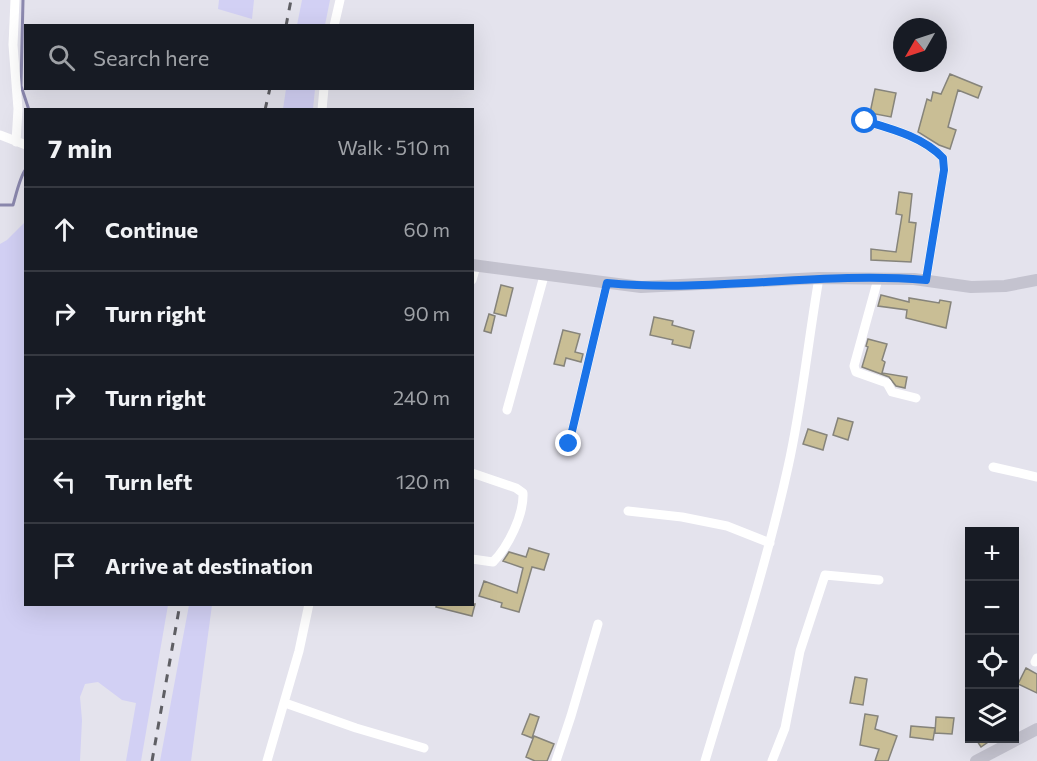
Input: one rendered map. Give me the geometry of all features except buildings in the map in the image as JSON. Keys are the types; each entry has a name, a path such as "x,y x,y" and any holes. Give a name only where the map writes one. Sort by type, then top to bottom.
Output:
{"street":[{"path":"0,135 21,144 13,45 15,0"},
{"path":"334,24 340,0"},
{"path":"322,108 324,90"},
{"path":"865,121 912,137 936,151 943,158 944,170 926,280"},
{"path":"474,266 641,286 878,279 926,280 971,287 1005,286 1037,280"},
{"path":"507,410 544,276"},
{"path":"705,761 770,543 788,467 804,388 809,333 819,279"},
{"path":"878,279 854,366 856,372 887,383 892,392 916,398"},
{"path":"569,444 607,283"},
{"path":"993,467 1037,477"},
{"path":"474,474 516,488 523,493 511,535 497,558 493,562 474,559"},
{"path":"628,511 682,517 727,526 770,543"},
{"path":"772,761 785,728 800,651 825,574 879,580"},
{"path":"267,761 285,703 309,606"},
{"path":"556,761 572,716 598,624"},
{"path":"285,703 356,728 424,748"},
{"path":"976,761 1037,729"}],"shaded area":[{"path":"219,0 254,0 252,19 218,9"},
{"path":"302,0 330,0 325,24 297,24"},
{"path":"286,90 315,90 313,108 283,108"},
{"path":"24,223 24,606 168,606 141,761 126,761 136,703 122,700 98,682 85,684 80,697 82,720 80,761 0,761 0,244"},
{"path":"189,606 212,606 191,761 160,761"}],"waterway":[{"path":"23,0 21,86 28,108"},
{"path":"0,205 13,205 24,172"}],"railway":[{"path":"286,24 291,0"},
{"path":"265,108 270,90"},
{"path":"152,761 180,606"}],"route":[{"path":"569,444 607,283 683,286 819,279 926,280 944,170 943,158 936,151 912,137 865,121"}]}
